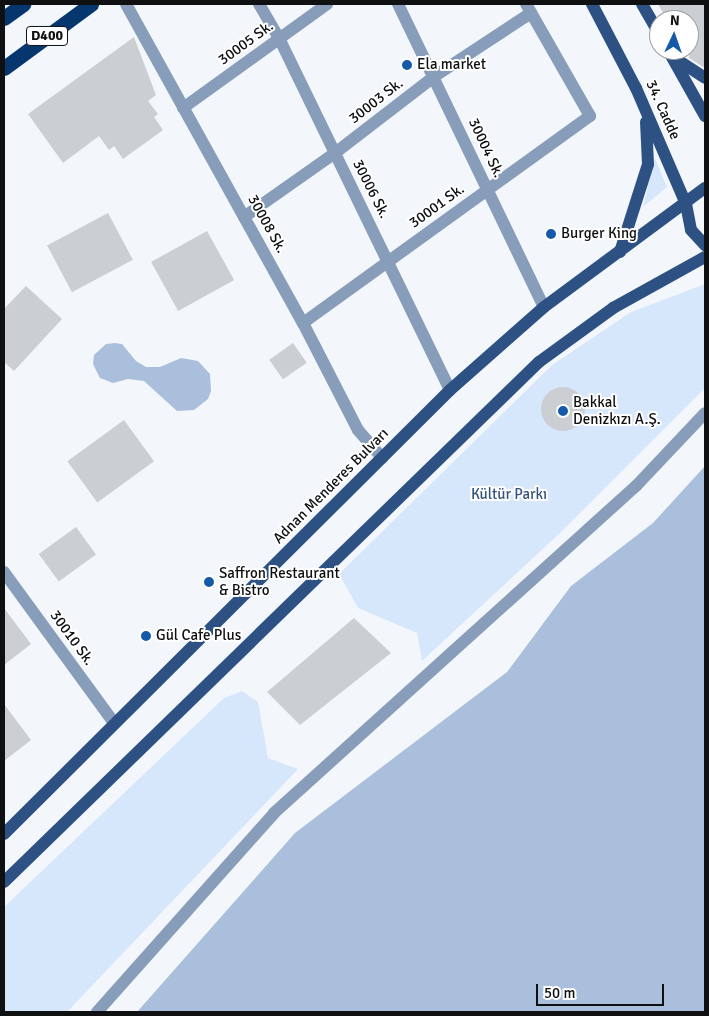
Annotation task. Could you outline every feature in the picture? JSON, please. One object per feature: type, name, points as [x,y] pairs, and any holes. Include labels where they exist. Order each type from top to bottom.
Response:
[{"type":"highway","name":"D400","points":[[4,18],[22,4]]},
{"type":"highway","name":"D400","points":[[4,68],[91,4]]},
{"type":"main road","name":"34. Cadde","points":[[592,4],[636,88],[686,204],[692,230],[705,245]]},
{"type":"main road","points":[[642,4],[649,16]]},
{"type":"main road","points":[[674,60],[705,116]]},
{"type":"main road","points":[[680,60],[705,78]]},
{"type":"main road","points":[[620,252],[648,164],[648,128],[636,88]]},
{"type":"main road","name":"Adnan Menderes Bulvarı","points":[[4,834],[450,390],[544,307],[686,204],[705,188]]},
{"type":"main road","points":[[4,882],[539,362],[613,308],[705,257]]},
{"type":"street","name":"30008 Sk.","points":[[126,4],[303,323],[358,430],[382,458]]},
{"type":"street","name":"30006 Sk.","points":[[259,4],[280,40],[450,390]]},
{"type":"street","name":"30005 Sk.","points":[[183,108],[280,40],[327,4]]},
{"type":"street","name":"30004 Sk.","points":[[398,4],[435,76],[544,307]]},
{"type":"street","name":"30003 Sk.","points":[[244,217],[335,153],[528,8]]},
{"type":"street","name":"30001 Sk.","points":[[303,323],[590,116],[528,8]]},
{"type":"street","points":[[97,1012],[274,813],[636,486],[705,413]]},
{"type":"street","name":"30010 Sk.","points":[[4,572],[114,723]]},
{"type":"green space","points":[[655,158],[667,187],[643,207]]},
{"type":"green space","name":"Kültür Parkı","points":[[705,284],[705,388],[559,534],[422,661],[417,633],[358,608],[339,574],[552,365],[631,312]]},
{"type":"green space","points":[[242,691],[258,702],[268,758],[298,769],[67,1012],[4,1012],[4,907],[224,698]]},
{"type":"shaded area","points":[[106,344],[122,344],[136,361],[146,367],[160,367],[181,358],[198,361],[210,374],[211,391],[208,399],[194,410],[177,411],[144,381],[128,379],[113,383],[100,378],[93,364],[94,355]]},
{"type":"shaded area","points":[[705,466],[705,1012],[137,1012],[295,833],[507,672],[571,586],[653,523]]},
{"type":"building","points":[[658,4],[705,4],[705,68],[692,60],[699,60],[699,10],[661,10]]},
{"type":"building","points":[[134,37],[156,95],[148,101],[158,114],[154,117],[163,130],[123,159],[114,146],[109,150],[99,136],[63,163],[28,114]]},
{"type":"building","points":[[108,213],[133,260],[72,292],[47,245]]},
{"type":"building","points":[[207,231],[234,280],[178,311],[151,262]]},
{"type":"building","points":[[26,286],[62,319],[14,371],[4,362],[4,309]]},
{"type":"building","points":[[293,343],[307,363],[283,379],[269,360]]},
{"type":"building","name":"Bakkal Denizkızı A.Ş.","points":[[559,387],[567,387],[579,393],[585,409],[579,425],[567,431],[559,431],[547,425],[541,413],[541,405],[547,393]]},
{"type":"building","points":[[124,420],[154,461],[97,502],[67,461]]},
{"type":"building","points":[[76,527],[96,555],[59,582],[39,554]]},
{"type":"building","points":[[4,608],[31,644],[4,665]]},
{"type":"building","points":[[354,618],[391,653],[300,725],[267,692]]},
{"type":"building","points":[[4,704],[31,740],[4,761]]},
{"type":"place","name":"Ela market","points":[[407,65]]},
{"type":"place","name":"Burger King","points":[[551,234]]},
{"type":"place","name":"Bakkal Denizkızı A.Ş.","points":[[563,411]]},
{"type":"place","name":"Saffron Restaurant & Bistro","points":[[209,582]]},
{"type":"place","name":"Gül Cafe Plus","points":[[146,636]]}]
